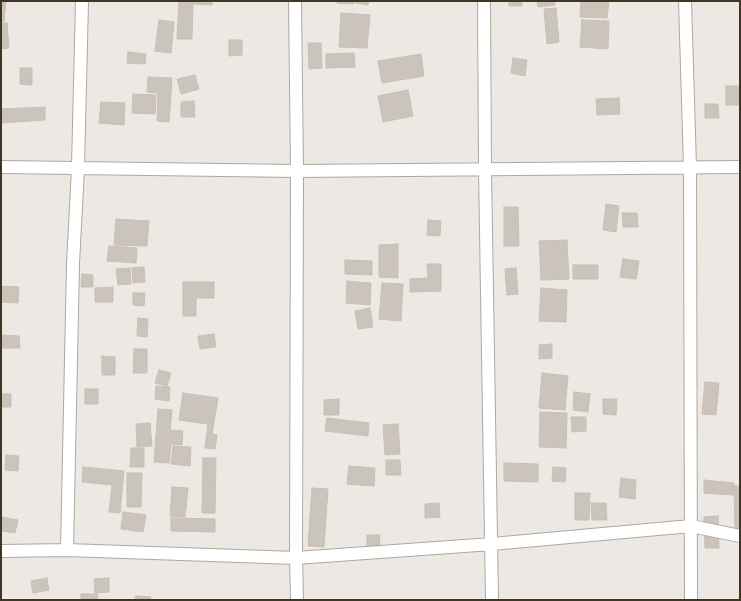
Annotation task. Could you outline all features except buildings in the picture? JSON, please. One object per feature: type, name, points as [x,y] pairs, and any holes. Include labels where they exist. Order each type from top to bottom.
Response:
[{"type":"street","points":[[68,550],[73,264],[78,168],[82,1]]},
{"type":"street","points":[[295,1],[297,171],[297,600]]},
{"type":"street","points":[[484,1],[485,169],[492,600]]},
{"type":"street","points":[[685,1],[690,167],[691,600]]},
{"type":"street","points":[[1,166],[297,171],[740,167]]},
{"type":"street","points":[[1,550],[68,550],[296,558],[492,544],[691,526],[740,536]]}]
